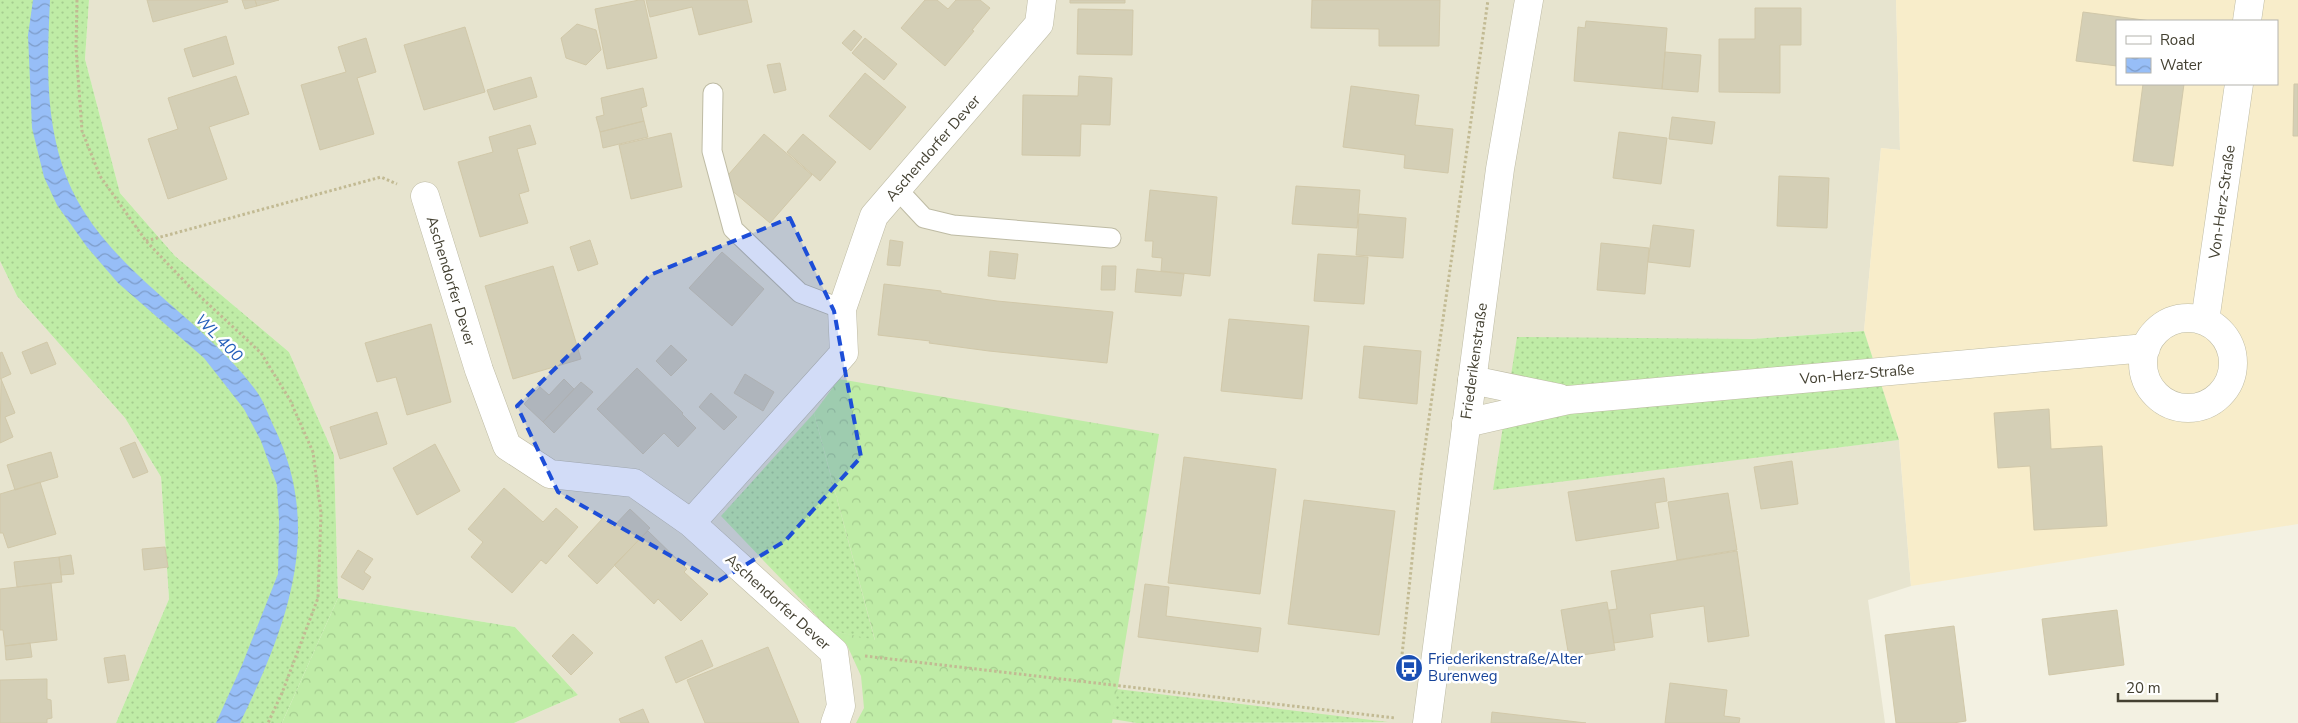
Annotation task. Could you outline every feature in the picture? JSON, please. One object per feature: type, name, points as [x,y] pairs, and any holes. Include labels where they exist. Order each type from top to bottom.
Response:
[{"type":"street","name":"Aschendorfer Dever","points":[[691,524],[844,353],[842,309],[874,216],[1039,24],[1042,0]]},
{"type":"street","name":"Friederikenstraße","points":[[1427,723],[1500,169],[1529,0]]},
{"type":"street","points":[[2247,20],[2250,0]]},
{"type":"street","name":"Von-Herz-Straße","points":[[2205,321],[2238,85]]},
{"type":"street","name":"Aschendorfer Dever","points":[[424,196],[479,370],[508,446],[550,474],[634,483],[691,524],[834,652],[841,706],[835,723]]},
{"type":"street","points":[[2191,318],[2205,321],[2218,329],[2227,340],[2233,354],[2233,370],[2228,384],[2219,396],[2206,404],[2192,407],[2177,406],[2163,400],[2153,390],[2146,378],[2143,363],[2146,348],[2158,331],[2176,320],[2191,318]]},
{"type":"street","name":"Von-Herz-Straße","points":[[1568,400],[2146,348]]},
{"type":"street","points":[[1472,380],[1568,400]]},
{"type":"street","points":[[1466,423],[1568,400]]},
{"type":"lane","points":[[713,94],[712,151],[733,229],[800,293],[842,309]]},
{"type":"lane","points":[[898,189],[924,218],[953,225],[1112,238]]},
{"type":"path","points":[[77,0],[76,48],[82,131],[100,176],[146,241],[190,287],[261,353],[290,400],[313,452],[321,513],[318,598],[282,693],[268,723]]},
{"type":"path","points":[[1400,678],[1421,475],[1488,0]]},
{"type":"path","name":"Aschendorfer Dever","points":[[146,241],[381,177],[424,196]]},
{"type":"path","points":[[834,652],[1395,721],[1396,711]]},
{"type":"highlighted area","points":[[790,218],[834,311],[861,457],[785,541],[717,582],[558,492],[517,406],[650,275]]},
{"type":"shaded area","points":[[89,0],[1896,0],[1900,150],[1881,148],[1864,331],[1752,339],[1493,489],[1899,440],[1911,586],[1868,600],[1885,723],[514,723],[578,695],[515,627],[338,598],[334,455],[289,352],[175,256],[120,193],[85,59]]},
{"type":"shaded area","points":[[1896,0],[2298,0],[2298,524],[1911,586],[1899,440],[1864,331],[1881,148],[1900,150]]},
{"type":"shaded area","points":[[0,261],[17,296],[125,418],[161,477],[169,599],[116,723],[0,723]]},
{"type":"green space","points":[[0,0],[89,0],[85,59],[120,193],[175,256],[289,352],[334,455],[338,598],[282,723],[116,723],[169,599],[161,477],[125,418],[17,296],[0,261]]},
{"type":"green space","points":[[1864,331],[1899,440],[1493,490],[1517,337],[1752,339]]},
{"type":"green space","points":[[839,379],[1159,434],[1112,723],[856,723],[864,708],[861,676],[847,645],[830,630],[875,640],[814,413]]},
{"type":"green space","points":[[814,413],[875,641],[830,630],[721,516]]},
{"type":"green space","points":[[338,598],[515,627],[578,695],[514,723],[282,723]]},
{"type":"green space","points":[[1117,689],[1388,722],[1137,723],[1112,719]]},
{"type":"water","points":[[33,0],[50,0],[49,96],[56,144],[72,190],[96,229],[126,264],[219,349],[250,383],[264,404],[288,464],[296,502],[298,539],[294,577],[285,614],[272,650],[240,723],[216,723],[242,665],[278,574],[279,520],[277,485],[261,441],[244,409],[204,358],[118,283],[87,247],[57,205],[44,177],[32,128],[28,35]]},
{"type":"building","points":[[147,0],[227,0],[228,2],[153,22]]},
{"type":"building","points":[[242,0],[255,0],[257,6],[245,9]]},
{"type":"building","points":[[255,0],[279,0],[257,6]]},
{"type":"building","points":[[644,0],[657,58],[607,69],[595,9]]},
{"type":"building","points":[[646,0],[747,0],[752,22],[699,35],[692,7],[650,17]]},
{"type":"building","points":[[925,0],[937,0],[948,9],[956,0],[980,0],[990,8],[945,66],[901,28]]},
{"type":"building","points":[[1070,0],[1125,0],[1125,3],[1070,3]]},
{"type":"building","points":[[1312,0],[1440,0],[1439,46],[1379,46],[1379,29],[1311,28]]},
{"type":"building","points":[[1755,8],[1801,8],[1801,45],[1780,45],[1780,93],[1719,92],[1719,39],[1755,39]]},
{"type":"building","points":[[1078,9],[1133,10],[1132,55],[1077,54]]},
{"type":"building","points":[[2083,12],[2143,20],[2116,20],[2116,66],[2076,61]]},
{"type":"building","points":[[1586,21],[1667,28],[1662,89],[1574,81],[1578,27],[1585,28]]},
{"type":"building","points":[[577,24],[596,30],[601,50],[586,65],[566,58],[561,38]]},
{"type":"building","points":[[465,27],[485,92],[424,110],[404,45]]},
{"type":"building","points":[[854,30],[862,37],[851,51],[842,43]]},
{"type":"building","points":[[226,36],[234,64],[193,77],[184,49]]},
{"type":"building","points":[[366,38],[376,72],[357,78],[374,134],[320,150],[301,85],[346,72],[338,47]]},
{"type":"building","points":[[865,38],[897,64],[884,80],[852,53]]},
{"type":"building","points":[[1665,52],[1701,55],[1698,92],[1662,89]]},
{"type":"building","points":[[780,63],[786,90],[774,93],[767,65]]},
{"type":"building","points":[[865,73],[906,107],[870,150],[829,116]]},
{"type":"building","points":[[236,76],[249,114],[209,127],[227,179],[168,199],[148,139],[178,129],[168,98]]},
{"type":"building","points":[[1079,76],[1112,78],[1110,125],[1081,124],[1080,156],[1022,155],[1023,95],[1078,96]]},
{"type":"building","points":[[531,77],[537,97],[494,110],[487,90]]},
{"type":"building","points":[[2294,84],[2298,84],[2298,136],[2293,136]]},
{"type":"building","points":[[2143,85],[2184,85],[2173,166],[2133,161]]},
{"type":"building","points":[[1351,86],[1419,95],[1415,125],[1453,129],[1448,173],[1404,168],[1405,155],[1343,147]]},
{"type":"building","points":[[643,88],[647,106],[641,108],[644,121],[600,132],[596,117],[604,115],[601,98]]},
{"type":"building","points":[[1672,117],[1715,122],[1712,144],[1669,139]]},
{"type":"building","points":[[644,121],[648,137],[603,148],[600,132]]},
{"type":"building","points":[[530,125],[536,144],[517,149],[529,191],[519,194],[528,223],[480,237],[458,162],[493,152],[489,137]]},
{"type":"building","points":[[1619,132],[1667,138],[1661,184],[1613,178]]},
{"type":"building","points":[[671,133],[682,187],[631,199],[619,145]]},
{"type":"building","points":[[764,134],[812,175],[770,223],[722,182]]},
{"type":"building","points":[[803,134],[836,162],[820,181],[787,152]]},
{"type":"building","points":[[1779,176],[1829,178],[1827,228],[1777,226]]},
{"type":"building","points":[[1296,186],[1360,190],[1357,228],[1292,224]]},
{"type":"building","points":[[1150,190],[1217,197],[1210,276],[1161,271],[1162,258],[1152,257],[1153,241],[1145,241]]},
{"type":"building","points":[[1359,214],[1406,218],[1403,258],[1356,255]]},
{"type":"building","points":[[1653,225],[1694,230],[1690,267],[1648,262]]},
{"type":"building","points":[[590,240],[598,264],[578,271],[570,247]]},
{"type":"building","points":[[890,240],[903,242],[900,266],[887,265]]},
{"type":"building","points":[[1601,243],[1649,248],[1645,294],[1597,290]]},
{"type":"building","points":[[990,251],[1018,254],[1015,279],[988,276]]},
{"type":"building","points":[[722,252],[764,289],[732,326],[689,288]]},
{"type":"building","points":[[1318,254],[1368,257],[1364,304],[1314,301]]},
{"type":"building","points":[[553,266],[581,359],[513,379],[485,286]]},
{"type":"building","points":[[1102,266],[1116,266],[1115,290],[1101,290]]},
{"type":"building","points":[[1137,269],[1184,274],[1181,296],[1135,292]]},
{"type":"building","points":[[884,284],[941,291],[941,293],[997,301],[1113,312],[1107,363],[989,351],[878,335]]},
{"type":"building","points":[[1229,319],[1309,326],[1302,399],[1221,391]]},
{"type":"building","points":[[431,324],[451,402],[407,415],[396,377],[377,382],[365,343]]},
{"type":"building","points":[[47,342],[56,364],[31,374],[22,352]]},
{"type":"building","points":[[671,345],[687,360],[671,376],[656,361]]},
{"type":"building","points":[[1364,346],[1421,351],[1417,404],[1359,398]]},
{"type":"building","points":[[2,352],[11,374],[0,379],[0,353]]},
{"type":"building","points":[[637,368],[696,428],[678,447],[664,433],[643,454],[597,409]]},
{"type":"building","points":[[745,374],[774,392],[763,411],[734,393]]},
{"type":"building","points":[[1,379],[15,413],[5,417],[13,437],[0,443]]},
{"type":"building","points":[[564,379],[574,389],[543,422],[524,404],[540,387],[549,395]]},
{"type":"building","points":[[581,382],[593,392],[554,433],[543,422]]},
{"type":"building","points":[[711,393],[737,417],[724,430],[699,407]]},
{"type":"building","points":[[2049,409],[2051,449],[2102,446],[2107,526],[2034,530],[2030,466],[1998,468],[1994,413]]},
{"type":"building","points":[[377,412],[387,444],[340,459],[330,427]]},
{"type":"building","points":[[135,442],[148,472],[133,478],[120,448]]},
{"type":"building","points":[[435,444],[460,491],[417,515],[393,468]]},
{"type":"building","points":[[51,452],[58,477],[15,490],[7,465]]},
{"type":"building","points":[[1184,457],[1276,469],[1260,594],[1168,583]]},
{"type":"building","points":[[1792,461],[1798,504],[1761,509],[1754,467]]},
{"type":"building","points":[[1664,478],[1667,501],[1655,503],[1659,528],[1576,541],[1568,492]]},
{"type":"building","points":[[40,482],[56,534],[8,548],[3,533],[0,533],[0,494]]},
{"type":"building","points":[[504,488],[543,522],[556,508],[578,527],[546,564],[541,560],[512,593],[471,557],[483,542],[468,529]]},
{"type":"building","points":[[1728,493],[1737,550],[1677,560],[1668,502]]},
{"type":"building","points":[[1304,500],[1395,511],[1379,635],[1288,624]]},
{"type":"building","points":[[630,509],[650,528],[597,584],[568,556],[603,518],[613,527]]},
{"type":"building","points":[[648,531],[687,569],[684,572],[708,594],[681,621],[658,599],[654,604],[614,565]]},
{"type":"building","points":[[165,547],[168,567],[144,570],[142,549]]},
{"type":"building","points":[[358,550],[373,559],[364,572],[371,577],[363,590],[341,577]]},
{"type":"building","points":[[1737,551],[1749,636],[1708,642],[1704,606],[1650,614],[1653,637],[1614,643],[1609,610],[1617,609],[1611,571]]},
{"type":"building","points":[[71,555],[74,574],[61,575],[59,557]]},
{"type":"building","points":[[59,557],[62,582],[17,587],[14,562]]},
{"type":"building","points":[[51,583],[57,640],[5,646],[3,630],[0,630],[0,589]]},
{"type":"building","points":[[1145,584],[1169,587],[1166,616],[1261,628],[1258,652],[1138,637]]},
{"type":"building","points":[[1607,602],[1615,650],[1569,657],[1561,610]]},
{"type":"building","points":[[2117,610],[2124,665],[2049,675],[2042,619]]},
{"type":"building","points":[[1954,626],[1966,721],[1953,723],[1896,723],[1885,635]]},
{"type":"building","points":[[573,634],[593,653],[571,675],[552,656]]},
{"type":"building","points":[[702,640],[713,666],[676,683],[665,657]]},
{"type":"building","points":[[30,643],[32,657],[6,660],[5,646]]},
{"type":"building","points":[[768,647],[799,723],[705,723],[687,680]]},
{"type":"building","points":[[125,655],[129,680],[108,683],[104,658]]},
{"type":"building","points":[[47,679],[47,699],[51,700],[52,718],[47,719],[47,723],[0,723],[0,680]]},
{"type":"building","points":[[1670,683],[1727,690],[1724,716],[1740,718],[1739,723],[1665,723]]},
{"type":"building","points":[[643,709],[649,723],[621,723],[619,719]]},
{"type":"building","points":[[1492,712],[1586,723],[1491,723]]},
{"type":"place","name":"Friederikenstraße/Alter Burenweg","points":[[1409,668]]},
{"type":"water label","name":"WL 400","points":[[219,338]]}]
